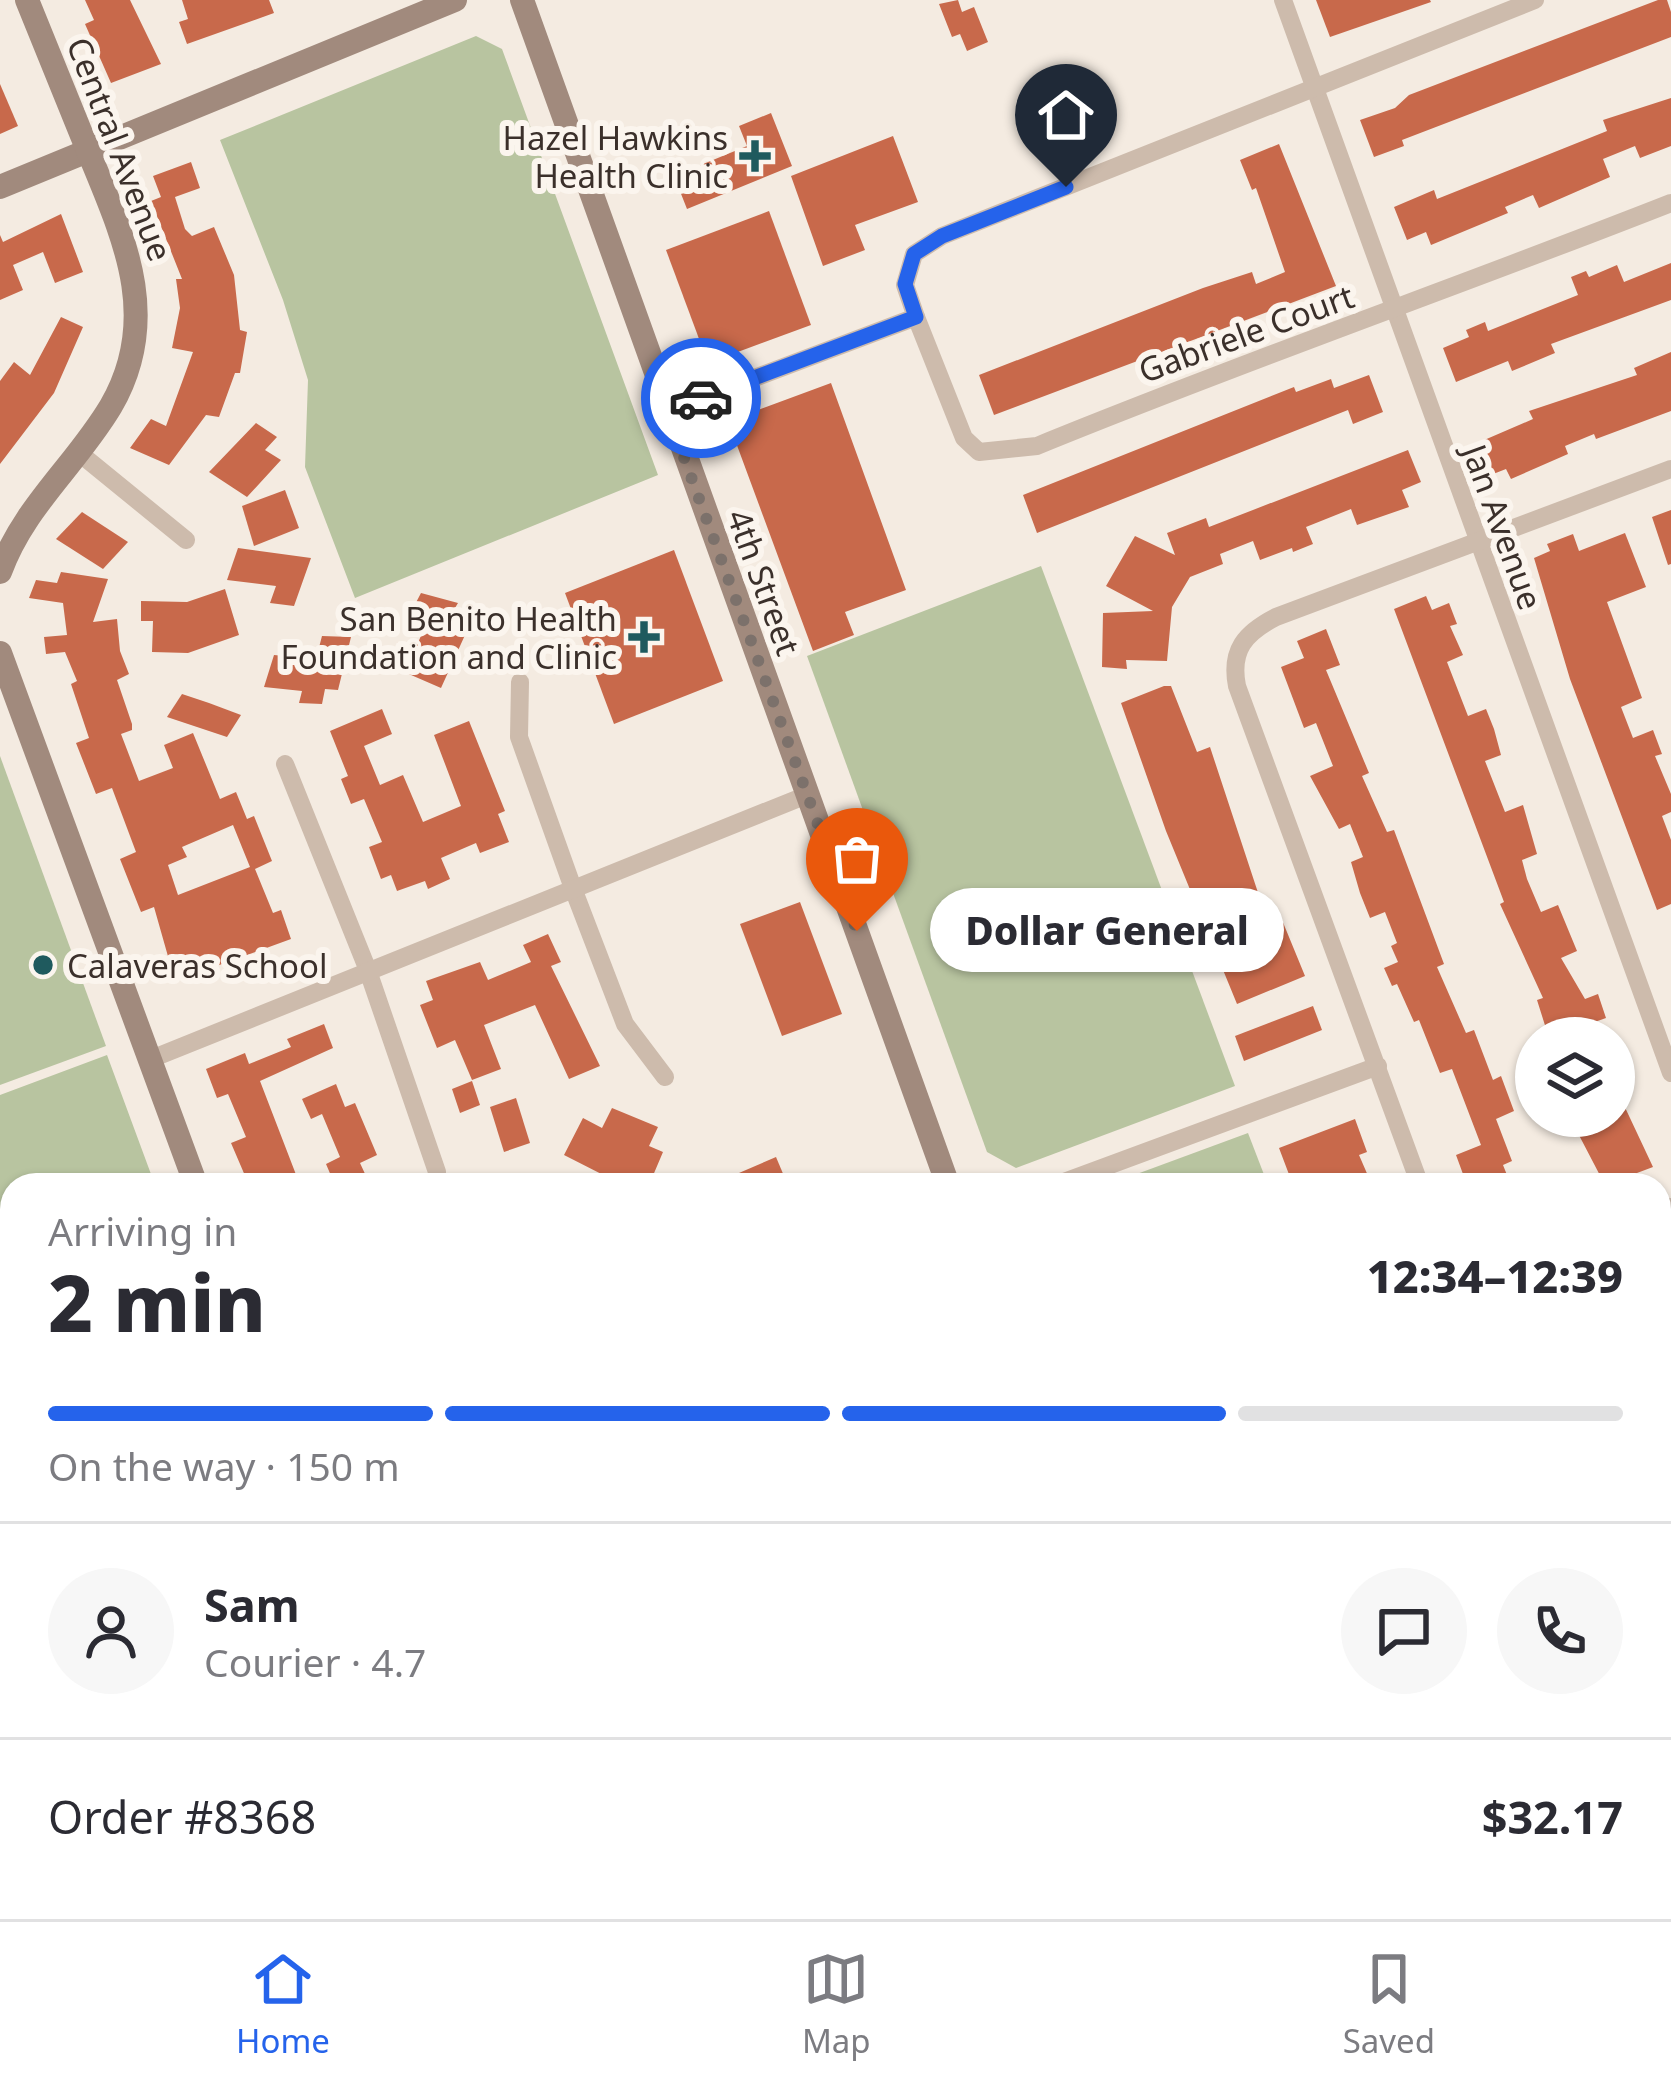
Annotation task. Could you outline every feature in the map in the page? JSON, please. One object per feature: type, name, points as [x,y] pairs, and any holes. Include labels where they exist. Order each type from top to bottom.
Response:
[{"type":"street","name":"Central Avenue","points":[[0,572],[26,515],[78,452],[121,386],[138,320],[129,254],[27,0]]},
{"type":"street","points":[[0,187],[454,0]]},
{"type":"street","name":"4th Street","points":[[522,0],[944,1173]]},
{"type":"street","name":"Jan Avenue","points":[[1283,0],[1671,1073]]},
{"type":"street","name":"Gabriele Court","points":[[1535,0],[942,236],[914,254],[905,284],[964,438],[979,452],[1006,453],[1037,446],[1237,364],[1393,313],[1671,203]]},
{"type":"street","points":[[667,411],[916,317]]},
{"type":"street","points":[[78,452],[186,540]]},
{"type":"street","points":[[1416,1173],[1237,686],[1233,668],[1242,641],[1276,616],[1671,469]]},
{"type":"street","points":[[0,653],[192,1173]]},
{"type":"street","points":[[520,682],[519,737],[574,891],[625,1024],[665,1077]]},
{"type":"street","points":[[285,764],[367,968],[437,1172]]},
{"type":"street","points":[[151,1059],[367,968],[574,891],[807,795]]},
{"type":"street","points":[[1088,1173],[1378,1066]]},
{"type":"green space","points":[[476,36],[502,49],[658,475],[355,598],[305,467],[308,380],[283,300],[220,140]]},
{"type":"green space","points":[[1041,566],[1235,1086],[1016,1168],[987,1152],[807,656]]},
{"type":"green space","points":[[0,756],[106,1046],[0,1085]]},
{"type":"green space","points":[[107,1055],[151,1173],[0,1173],[0,1095]]},
{"type":"green space","points":[[1248,1133],[1263,1173],[1140,1173]]},
{"type":"building","points":[[85,0],[130,0],[161,64],[111,83],[85,24],[94,20]]},
{"type":"building","points":[[182,0],[269,0],[274,13],[187,44],[179,22],[188,19]]},
{"type":"building","points":[[958,0],[962,12],[974,7],[988,42],[967,51],[960,34],[952,37],[939,4]]},
{"type":"building","points":[[1316,0],[1430,0],[1431,2],[1330,37]]},
{"type":"building","points":[[1667,0],[1671,37],[1402,140],[1404,146],[1374,157],[1360,120],[1395,108],[1409,95]]},
{"type":"building","points":[[0,84],[18,126],[0,134]]},
{"type":"building","points":[[1671,98],[1671,146],[1640,158],[1635,146],[1603,159],[1610,177],[1539,208],[1533,195],[1505,207],[1508,213],[1431,245],[1426,232],[1407,240],[1394,207],[1434,190],[1437,199],[1607,131],[1603,120]]},
{"type":"building","name":"Hazel Hawkins Health Clinic","points":[[771,113],[792,166],[687,209],[674,176],[747,146],[739,126]]},
{"type":"building","points":[[893,136],[918,202],[855,225],[865,250],[823,266],[791,176]]},
{"type":"building","points":[[1279,144],[1336,286],[994,415],[979,375],[1203,288],[1252,272],[1256,284],[1285,272],[1256,188],[1252,190],[1240,160]]},
{"type":"building","points":[[191,162],[200,188],[175,197],[185,229],[192,236],[214,227],[234,275],[240,330],[247,332],[240,373],[235,373],[219,417],[206,415],[169,465],[130,448],[151,419],[166,426],[193,352],[172,348],[180,308],[176,279],[182,279],[151,201],[161,197],[153,176]]},
{"type":"building","points":[[769,211],[811,325],[708,363],[666,250]]},
{"type":"building","points":[[61,214],[83,272],[55,283],[43,252],[13,265],[23,290],[0,300],[0,235],[3,242]]},
{"type":"building","points":[[1671,263],[1671,300],[1551,344],[1555,353],[1512,371],[1508,361],[1456,382],[1443,348],[1469,337],[1466,330],[1485,322],[1488,331],[1578,295],[1571,277],[1586,271],[1589,277],[1617,265],[1624,282]]},
{"type":"building","points":[[61,317],[83,327],[54,393],[0,464],[0,381],[14,362],[30,375]]},
{"type":"building","points":[[1671,352],[1671,411],[1565,446],[1568,454],[1511,479],[1506,469],[1488,476],[1475,444],[1533,419],[1529,411],[1637,375],[1634,368]]},
{"type":"building","points":[[1369,375],[1383,412],[1353,424],[1348,410],[1037,533],[1023,495],[1294,387],[1296,392],[1331,379],[1334,388]]},
{"type":"building","points":[[831,383],[906,590],[845,612],[854,635],[813,651],[728,421]]},
{"type":"building","points":[[256,423],[277,437],[265,450],[281,460],[247,497],[209,472]]},
{"type":"building","points":[[1408,450],[1421,482],[1402,490],[1409,507],[1357,525],[1351,509],[1306,527],[1313,544],[1293,552],[1292,548],[1260,560],[1253,541],[1220,554],[1223,564],[1190,577],[1172,607],[1167,661],[1126,660],[1127,669],[1102,667],[1103,613],[1153,611],[1106,586],[1135,536],[1175,555],[1167,533],[1206,518],[1209,527]]},
{"type":"building","points":[[285,490],[299,528],[254,546],[242,506]]},
{"type":"building","points":[[1671,510],[1671,564],[1668,565],[1652,517]]},
{"type":"building","points":[[82,512],[128,542],[103,569],[56,539]]},
{"type":"building","points":[[1625,533],[1646,587],[1607,602],[1642,698],[1621,707],[1633,738],[1653,730],[1662,754],[1655,756],[1671,794],[1671,812],[1662,816],[1671,840],[1671,904],[1657,910],[1570,679],[1534,558],[1550,551],[1547,544],[1573,534],[1579,551]]},
{"type":"building","points":[[238,548],[311,558],[294,606],[270,603],[276,586],[227,580]]},
{"type":"building","name":"San Benito Health Foundation and Clinic","points":[[674,550],[723,681],[614,724],[565,593]]},
{"type":"building","points":[[61,572],[108,579],[93,622],[117,619],[120,651],[129,674],[117,680],[132,724],[132,730],[121,734],[139,781],[173,768],[164,745],[193,733],[220,799],[236,792],[247,819],[254,816],[272,861],[255,869],[273,913],[281,910],[291,939],[175,981],[154,907],[141,912],[120,859],[136,852],[112,788],[96,794],[76,743],[89,738],[71,684],[77,681],[65,652],[46,654],[44,637],[67,635],[63,603],[29,598],[36,580],[57,583]],"holes":[[[233,825],[250,867],[178,895],[168,865],[187,857],[182,847]]]},
{"type":"building","points":[[225,589],[239,635],[188,653],[152,652],[153,621],[141,621],[141,601],[187,602]]},
{"type":"building","points":[[421,593],[458,603],[449,618],[470,624],[441,688],[388,665],[398,642],[415,650],[428,619],[410,614]]},
{"type":"building","points":[[1426,596],[1432,610],[1449,603],[1457,624],[1450,626],[1463,655],[1447,662],[1468,716],[1486,709],[1494,729],[1501,755],[1485,761],[1505,812],[1523,805],[1537,854],[1522,860],[1527,879],[1541,912],[1558,905],[1577,951],[1561,958],[1585,999],[1598,994],[1606,1017],[1542,1017],[1537,1000],[1543,998],[1500,904],[1504,902],[1394,609]]},
{"type":"building","points":[[1326,629],[1340,665],[1326,670],[1369,773],[1362,776],[1387,832],[1394,830],[1444,964],[1437,967],[1466,1033],[1474,1030],[1493,1080],[1501,1076],[1514,1111],[1496,1119],[1512,1161],[1503,1165],[1506,1173],[1463,1173],[1456,1155],[1481,1145],[1452,1069],[1440,1073],[1419,1020],[1414,1022],[1397,984],[1392,986],[1384,968],[1398,962],[1391,946],[1397,943],[1385,912],[1370,918],[1351,862],[1363,857],[1350,824],[1339,829],[1310,776],[1333,766],[1316,723],[1304,728],[1281,667],[1304,658],[1297,641]]},
{"type":"building","points":[[322,636],[351,637],[338,690],[325,689],[322,704],[299,703],[302,691],[264,687],[274,655],[316,659]]},
{"type":"building","points":[[1171,686],[1197,752],[1210,747],[1269,926],[1282,920],[1305,976],[1237,1004],[1166,831],[1121,703]]},
{"type":"building","points":[[182,694],[241,715],[227,737],[167,717]]},
{"type":"building","points":[[382,709],[392,734],[364,746],[380,785],[403,775],[423,822],[461,806],[434,735],[469,721],[505,811],[498,814],[509,842],[480,853],[476,843],[441,858],[450,879],[428,889],[425,881],[397,891],[391,875],[381,879],[369,847],[382,842],[364,799],[351,804],[341,779],[348,776],[330,731]]},
{"type":"building","points":[[800,902],[842,1014],[782,1036],[740,924]]},
{"type":"building","points":[[548,934],[561,962],[551,966],[600,1066],[569,1079],[535,1005],[484,1025],[501,1069],[472,1080],[455,1040],[437,1048],[420,1005],[433,1000],[426,981],[480,962],[488,980],[531,962],[523,945]]},
{"type":"building","points":[[1313,1006],[1322,1030],[1244,1061],[1235,1036]]},
{"type":"building","points":[[324,1024],[333,1048],[260,1081],[295,1173],[244,1173],[231,1143],[246,1137],[228,1094],[217,1098],[206,1069],[245,1053],[249,1064],[291,1047],[287,1039]]},
{"type":"building","points":[[472,1081],[480,1105],[460,1113],[452,1089]]},
{"type":"building","points":[[336,1084],[345,1107],[355,1103],[377,1155],[360,1163],[365,1173],[330,1173],[326,1164],[340,1157],[322,1114],[311,1119],[302,1099]]},
{"type":"building","points":[[516,1098],[530,1143],[504,1152],[490,1107]]},
{"type":"building","points":[[612,1108],[658,1127],[649,1146],[663,1152],[654,1173],[599,1173],[564,1155],[583,1118],[602,1128]]},
{"type":"building","points":[[1355,1119],[1367,1152],[1359,1155],[1367,1173],[1288,1173],[1279,1148]]},
{"type":"building","points":[[1635,1129],[1653,1167],[1637,1173],[1599,1173],[1580,1137],[1635,1137]]},
{"type":"building","points":[[776,1157],[783,1173],[739,1173]]},
{"type":"way so far","points":[[701,398],[667,411],[857,931]]},
{"type":"place","name":"Hazel Hawkins Health Clinic","points":[[755,156]]},
{"type":"place","name":"San Benito Health Foundation and Clinic","points":[[644,637]]},
{"type":"place","name":"Dollar General","points":[[857,931]]},
{"type":"place","name":"Calaveras School","points":[[43,965]]},
{"type":"route","points":[[701,398],[916,317],[905,284],[914,254],[942,236],[1066,187]]}]
